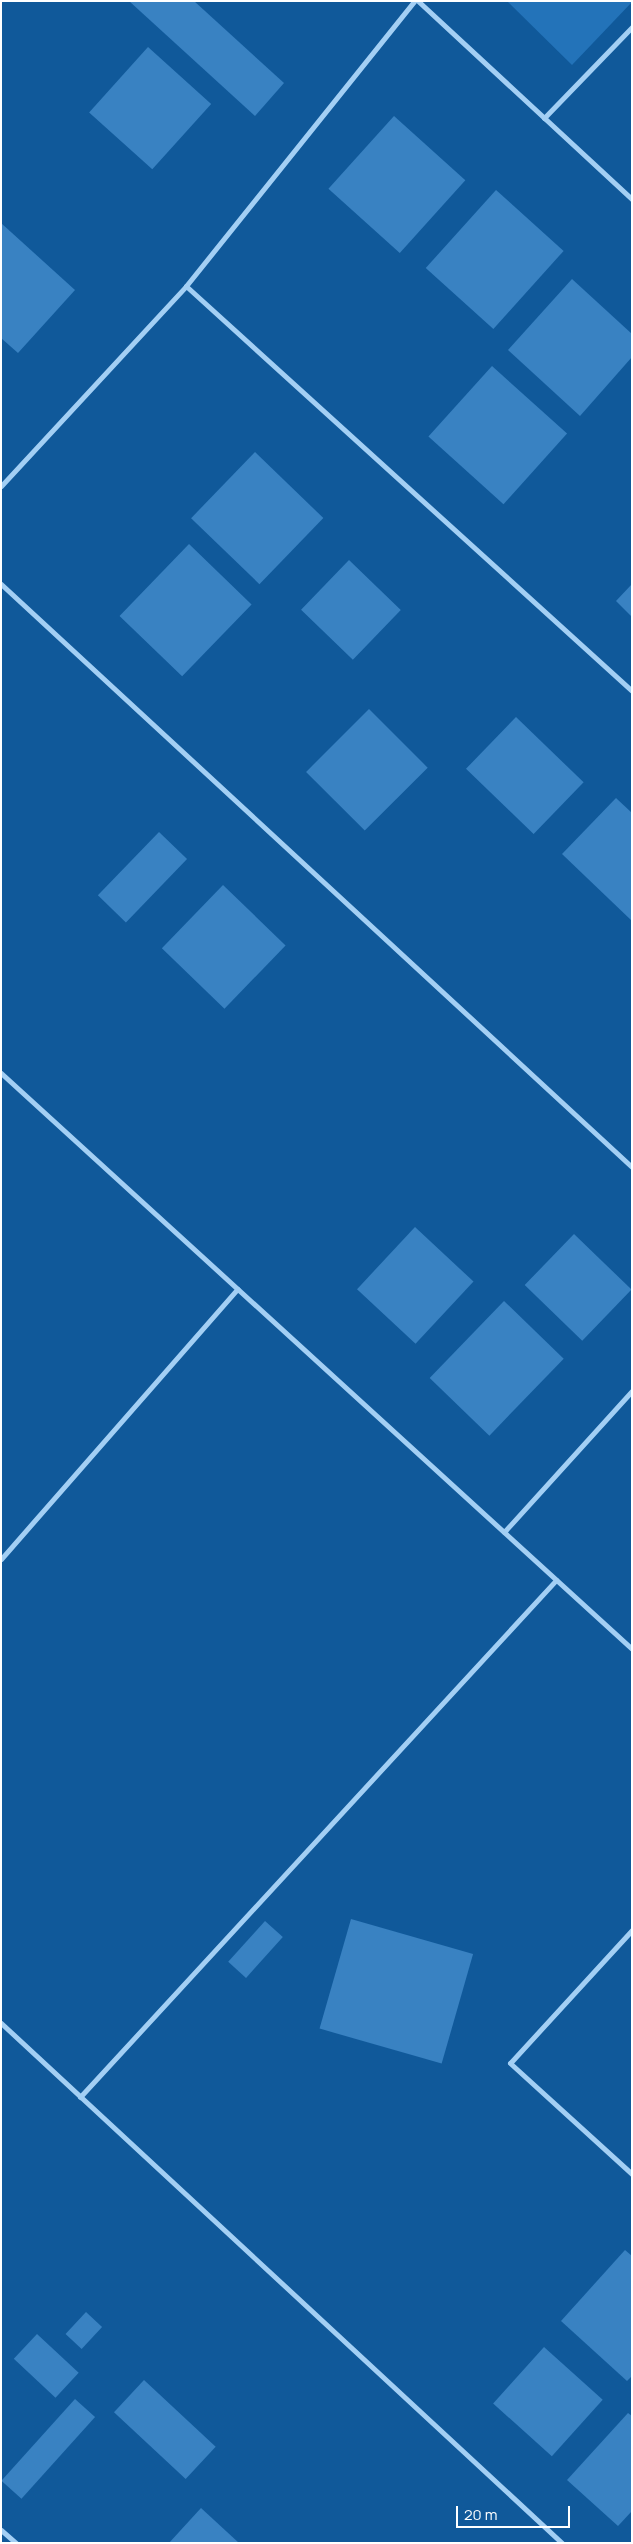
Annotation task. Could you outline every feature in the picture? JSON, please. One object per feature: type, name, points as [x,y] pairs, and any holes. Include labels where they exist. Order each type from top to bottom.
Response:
[{"type":"street","points":[[1,486],[186,286],[414,1]]},
{"type":"street","points":[[418,1],[632,199]]},
{"type":"street","points":[[544,118],[632,26]]},
{"type":"street","points":[[186,286],[632,691]]},
{"type":"street","points":[[1,584],[632,1167]]},
{"type":"street","points":[[1,1073],[632,1649]]},
{"type":"street","points":[[1,1559],[237,1289]]},
{"type":"street","points":[[504,1532],[632,1391]]},
{"type":"street","points":[[80,2097],[556,1580]]},
{"type":"street","points":[[632,1930],[510,2063],[632,2174]]},
{"type":"street","points":[[1,2023],[562,2543]]},
{"type":"street","points":[[1,2530],[16,2543]]},
{"type":"shaded area","points":[[507,1],[632,1],[632,2],[572,65]]},
{"type":"building","points":[[129,1],[194,1],[284,83],[255,116]]},
{"type":"building","points":[[148,47],[211,104],[152,169],[89,112]]},
{"type":"building","points":[[394,116],[465,180],[400,253],[328,189]]},
{"type":"building","points":[[496,190],[564,251],[493,329],[426,268]]},
{"type":"building","points":[[1,223],[75,290],[18,353],[1,338]]},
{"type":"building","points":[[572,279],[632,334],[632,357],[580,416],[508,350]]},
{"type":"building","points":[[492,366],[567,434],[503,504],[428,437]]},
{"type":"building","points":[[255,452],[323,518],[259,584],[191,518]]},
{"type":"building","points":[[189,544],[252,604],[182,676],[120,616]]},
{"type":"building","points":[[349,560],[401,610],[353,660],[301,610]]},
{"type":"building","points":[[632,584],[632,617],[616,601]]},
{"type":"building","points":[[369,709],[428,768],[365,831],[306,772]]},
{"type":"building","points":[[516,717],[584,782],[534,834],[466,769]]},
{"type":"building","points":[[616,798],[632,813],[632,921],[562,854]]},
{"type":"building","points":[[159,832],[187,859],[126,922],[98,895]]},
{"type":"building","points":[[223,885],[286,945],[224,1009],[162,948]]},
{"type":"building","points":[[415,1227],[474,1282],[416,1344],[357,1289]]},
{"type":"building","points":[[574,1234],[632,1290],[582,1341],[525,1285]]},
{"type":"building","points":[[504,1301],[564,1359],[489,1436],[430,1378]]},
{"type":"building","points":[[351,1919],[473,1954],[442,2064],[320,2029]]},
{"type":"building","points":[[265,1921],[283,1937],[246,1978],[228,1962]]},
{"type":"building","points":[[625,2250],[632,2256],[632,2376],[627,2381],[561,2321]]},
{"type":"building","points":[[86,2312],[102,2327],[82,2349],[66,2334]]},
{"type":"building","points":[[37,2334],[79,2373],[55,2398],[14,2359]]},
{"type":"building","points":[[544,2347],[603,2400],[552,2456],[493,2403]]},
{"type":"building","points":[[144,2380],[216,2447],[186,2479],[114,2412]]},
{"type":"building","points":[[75,2399],[95,2417],[21,2499],[1,2481]]},
{"type":"building","points":[[628,2413],[632,2416],[632,2511],[618,2526],[567,2480]]},
{"type":"building","points":[[201,2508],[239,2543],[169,2543]]}]
